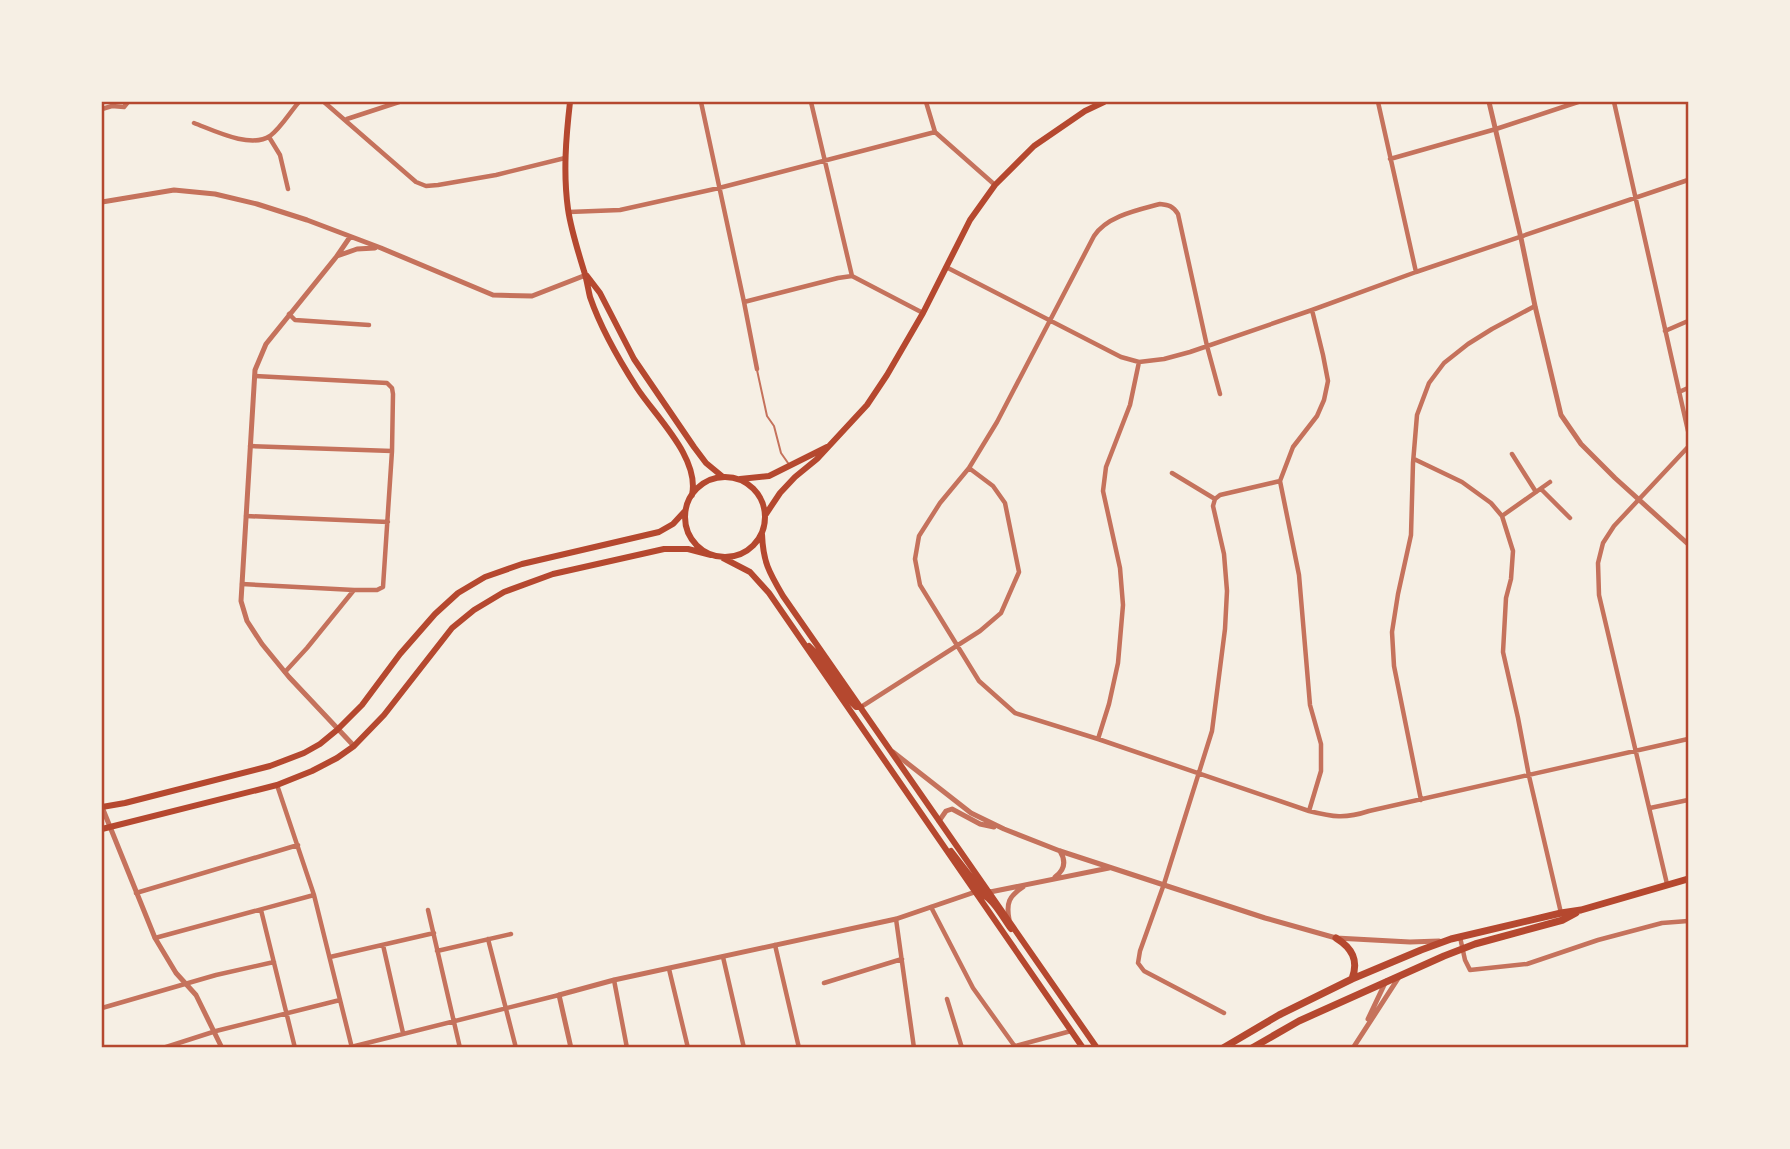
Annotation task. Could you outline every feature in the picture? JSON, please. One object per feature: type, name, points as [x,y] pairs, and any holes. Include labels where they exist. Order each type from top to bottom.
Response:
[{"type":"highway","points":[[1223,1048],[1279,1015],[1352,979],[1451,939],[1581,910],[1689,879]]},
{"type":"highway","points":[[1252,1048],[1299,1021],[1400,975],[1475,944],[1563,920],[1581,910]]},
{"type":"highway","points":[[1538,927],[1559,918],[1561,913]]},
{"type":"highway","points":[[1336,938],[1351,951],[1355,960],[1356,970],[1352,979]]},
{"type":"main road","points":[[102,807],[270,766],[304,753],[337,730],[362,705],[435,614],[466,588],[485,577],[522,564],[659,531],[673,524],[685,511],[694,482],[686,458],[638,389],[604,329],[590,296],[569,212],[565,176],[570,102]]},
{"type":"main road","points":[[766,514],[780,493],[817,459],[867,405],[923,313],[970,220],[995,185],[1034,146],[1085,111],[1104,102]]},
{"type":"main road","points":[[586,275],[600,293],[634,359],[706,463],[723,477]]},
{"type":"main road","points":[[692,495],[705,483],[723,477],[769,477],[828,446]]},
{"type":"main road","points":[[723,558],[739,556],[757,544],[765,525],[763,502],[747,483],[736,478]]},
{"type":"main road","points":[[685,511],[692,540],[700,549],[711,555]]},
{"type":"main road","points":[[762,534],[764,558],[776,584],[1097,1048]]},
{"type":"main road","points":[[102,829],[277,785],[337,758],[354,746],[384,715],[452,628],[474,610],[504,592],[554,574],[664,548],[688,549],[723,558],[741,566],[758,579],[1083,1048]]},
{"type":"main road","points":[[802,640],[815,652],[853,704],[861,707]]},
{"type":"main road","points":[[847,707],[858,710],[882,744],[893,752]]},
{"type":"main road","points":[[939,821],[937,826],[940,835]]},
{"type":"main road","points":[[929,826],[940,835],[978,887],[990,892]]},
{"type":"main road","points":[[953,853],[961,873]]},
{"type":"main road","points":[[975,892],[981,892],[987,897],[1017,938],[1028,948]]},
{"type":"street","points":[[102,109],[124,107],[128,102]]},
{"type":"street","points":[[194,123],[234,138],[259,140],[269,137],[299,102]]},
{"type":"street","points":[[324,102],[416,182],[426,186],[496,175],[565,158]]},
{"type":"street","points":[[346,120],[399,102]]},
{"type":"street","points":[[701,102],[757,369]]},
{"type":"street","points":[[811,102],[852,276]]},
{"type":"street","points":[[926,102],[935,132],[995,185]]},
{"type":"street","points":[[1378,102],[1416,272]]},
{"type":"street","points":[[1489,102],[1561,415],[1581,443],[1615,478],[1689,544]]},
{"type":"street","points":[[1390,159],[1578,102]]},
{"type":"street","points":[[1615,102],[1689,431]]},
{"type":"street","points":[[569,212],[620,210],[719,188],[935,132]]},
{"type":"street","points":[[269,137],[280,155],[288,189]]},
{"type":"street","points":[[946,267],[1121,357],[1139,362],[1190,352],[1689,180]]},
{"type":"street","points":[[102,202],[174,190],[195,191],[257,204],[381,248],[493,295],[531,296],[586,275]]},
{"type":"street","points":[[1220,394],[1175,209],[1160,204],[1107,222],[1099,229],[997,422],[969,468],[940,503],[919,536],[915,559],[920,585],[979,681],[1015,713],[1336,818],[1689,739]]},
{"type":"street","points":[[350,237],[266,344],[257,363],[241,601],[247,621],[262,644],[285,673],[354,746]]},
{"type":"street","points":[[337,256],[357,249],[381,248]]},
{"type":"street","points":[[744,302],[852,276],[923,313]]},
{"type":"street","points":[[1421,800],[1394,666],[1392,632],[1411,536],[1417,415],[1429,383],[1444,363],[1476,339],[1535,306]]},
{"type":"street","points":[[1309,811],[1321,771],[1321,744],[1310,705],[1299,575],[1280,481],[1293,447],[1317,416],[1328,381],[1312,310]]},
{"type":"street","points":[[289,314],[295,320],[369,325]]},
{"type":"street","points":[[1665,331],[1689,321]]},
{"type":"street","points":[[1098,739],[1118,663],[1123,605],[1121,568],[1103,491],[1106,467],[1129,405],[1139,362]]},
{"type":"street","points":[[242,584],[377,590],[383,587],[388,522],[392,388],[387,383],[255,376]]},
{"type":"street","points":[[1679,392],[1689,388]]},
{"type":"street","points":[[250,446],[392,451]]},
{"type":"street","points":[[1667,885],[1599,595],[1598,563],[1603,543],[1615,526],[1689,447]]},
{"type":"street","points":[[1512,454],[1538,490],[1570,518]]},
{"type":"street","points":[[1414,459],[1462,482],[1491,503],[1502,516],[1513,551],[1511,579],[1506,597],[1503,652],[1561,913]]},
{"type":"street","points":[[861,707],[980,631],[1002,613],[1019,572],[1005,503],[993,486],[969,468]]},
{"type":"street","points":[[1172,473],[1215,499]]},
{"type":"street","points":[[1224,1013],[1144,971],[1138,963],[1212,731],[1227,591],[1224,554],[1213,506],[1215,499],[1220,495],[1280,481]]},
{"type":"street","points":[[1502,516],[1550,482]]},
{"type":"street","points":[[246,516],[388,522]]},
{"type":"street","points":[[285,673],[354,590]]},
{"type":"street","points":[[893,752],[971,813],[1004,830]]},
{"type":"street","points":[[277,785],[314,895],[350,1047],[614,980],[896,919],[975,892]]},
{"type":"street","points":[[1650,808],[1689,800]]},
{"type":"street","points":[[102,807],[156,938],[167,960],[196,995],[216,1031],[222,1048]]},
{"type":"street","points":[[939,821],[946,811],[953,809],[980,824],[1265,918],[1336,938],[1410,942],[1451,939]]},
{"type":"street","points":[[136,893],[298,845]]},
{"type":"street","points":[[1052,879],[1064,867],[1060,850]]},
{"type":"street","points":[[990,892],[1102,868],[1116,868]]},
{"type":"street","points":[[1009,919],[1009,898],[1031,884]]},
{"type":"street","points":[[156,938],[314,895]]},
{"type":"street","points":[[931,907],[973,988],[1016,1047]]},
{"type":"street","points":[[261,910],[295,1048]]},
{"type":"street","points":[[428,910],[460,1048]]},
{"type":"street","points":[[896,919],[914,1048]]},
{"type":"street","points":[[1460,937],[1470,970],[1527,964],[1623,933],[1662,923],[1689,921]]},
{"type":"street","points":[[330,957],[434,933]]},
{"type":"street","points":[[437,951],[511,934]]},
{"type":"street","points":[[488,939],[516,1048]]},
{"type":"street","points":[[383,945],[403,1033]]},
{"type":"street","points":[[775,945],[799,1048]]},
{"type":"street","points":[[723,957],[744,1048]]},
{"type":"street","points":[[824,982],[902,959]]},
{"type":"street","points":[[102,1008],[216,975],[274,962]]},
{"type":"street","points":[[669,969],[688,1048]]},
{"type":"street","points":[[1353,1048],[1400,975]]},
{"type":"street","points":[[614,980],[627,1048]]},
{"type":"street","points":[[1357,1041],[1386,981]]},
{"type":"street","points":[[558,995],[571,1048]]},
{"type":"street","points":[[947,999],[962,1048]]},
{"type":"street","points":[[163,1048],[216,1031],[340,1000]]},
{"type":"street","points":[[1008,1048],[1071,1031]]},
{"type":"lane","points":[[757,369],[767,416],[774,426],[781,453],[790,467]]}]
